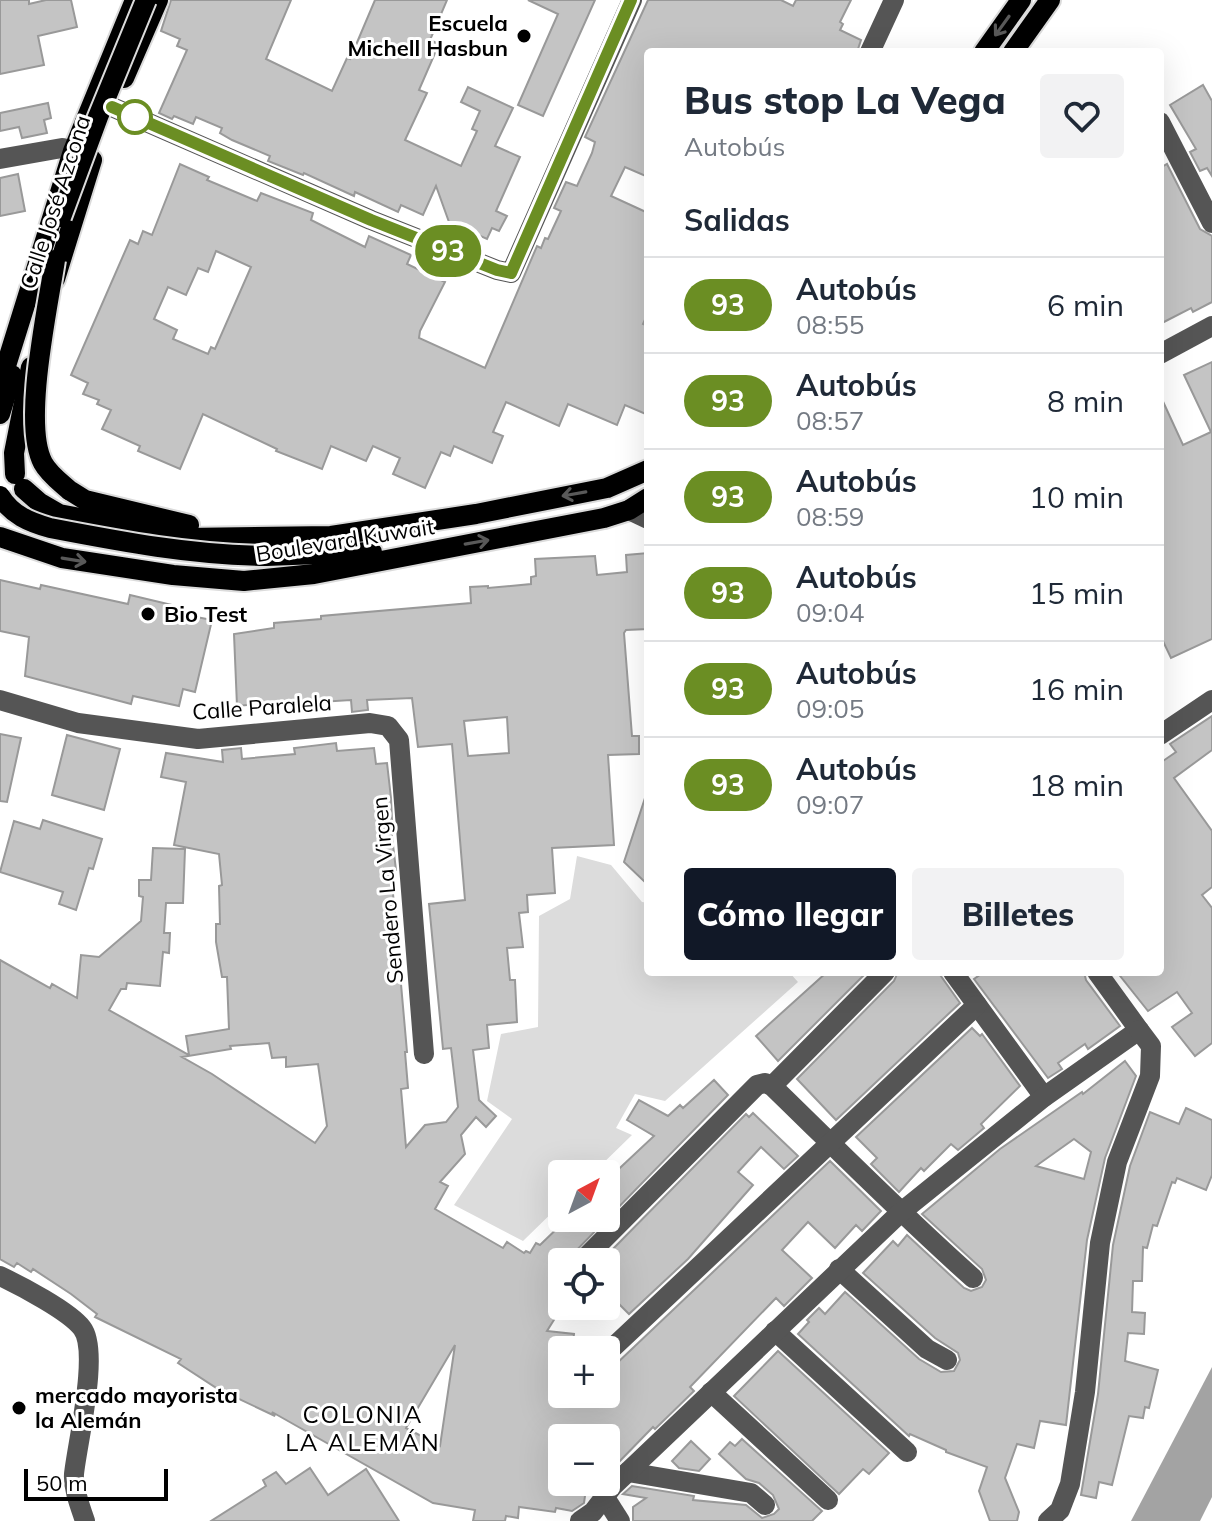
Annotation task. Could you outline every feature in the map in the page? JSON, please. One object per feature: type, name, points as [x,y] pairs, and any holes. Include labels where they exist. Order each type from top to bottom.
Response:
[{"type":"main road","name":"Calle José Azcona","points":[[0,385],[73,151],[135,0]]},
{"type":"main road","points":[[0,414],[61,217],[146,0]]},
{"type":"main road","name":"Calle José Azcona","points":[[0,535],[23,513],[25,501],[13,476],[14,453],[34,347],[91,165],[158,0]]},
{"type":"main road","points":[[987,48],[1021,0]]},
{"type":"main road","points":[[1016,48],[1050,0]]},
{"type":"main road","points":[[61,217],[37,385],[34,433],[43,463],[69,490],[85,500],[244,536]]},
{"type":"main road","name":"Boulevard Kuwait","points":[[13,476],[40,503],[59,514],[185,538],[331,536],[476,514],[607,488],[644,472]]},
{"type":"main road","points":[[0,496],[16,514],[32,523],[166,550],[211,555],[374,552],[400,556]]},
{"type":"main road","name":"Boulevard Kuwait","points":[[0,535],[62,558],[173,575],[244,581],[314,574],[548,529],[616,515],[644,501]]},
{"type":"street","points":[[112,107],[371,220],[511,273],[632,0]]},
{"type":"street","points":[[872,48],[894,0]]},
{"type":"street","points":[[1164,130],[1212,223]]},
{"type":"street","points":[[0,159],[62,148],[73,151],[91,165]]},
{"type":"street","points":[[1164,352],[1212,326]]},
{"type":"street","points":[[629,510],[644,517]]},
{"type":"street","name":"Calle Paralela","points":[[0,700],[78,723],[198,739],[370,723],[388,726]]},
{"type":"street","points":[[1164,732],[1212,700]]},
{"type":"street","name":"Sendero La Virgen","points":[[388,726],[399,740],[424,1054]]},
{"type":"street","points":[[772,1086],[881,976]]},
{"type":"street","points":[[956,976],[1044,1097]]},
{"type":"street","points":[[1048,1521],[1060,1510],[1070,1484],[1085,1392],[1100,1243],[1117,1162],[1150,1076],[1151,1046],[1100,976]]},
{"type":"street","points":[[620,1341],[977,1005]]},
{"type":"street","points":[[580,1521],[900,1213],[1044,1097],[1139,1030]]},
{"type":"street","points":[[595,1248],[757,1085],[765,1083],[772,1086],[900,1213],[973,1278]]},
{"type":"street","points":[[839,1269],[927,1349],[947,1360]]},
{"type":"street","points":[[0,1276],[59,1310],[85,1333],[89,1370],[74,1477],[85,1521]]},
{"type":"street","points":[[775,1331],[907,1452]]},
{"type":"street","points":[[711,1392],[828,1500]]},
{"type":"street","points":[[628,1472],[751,1493],[765,1505]]},
{"type":"street","points":[[606,1499],[620,1521]]},
{"type":"shaded area","points":[[577,856],[611,865],[644,902],[644,976],[793,976],[798,982],[665,1101],[635,1094],[616,1128],[632,1135],[606,1160],[548,1160],[548,1217],[523,1241],[454,1205],[512,1119],[487,1101],[501,1034],[538,1027],[539,916],[570,899]]},
{"type":"shaded area","points":[[1212,1367],[1212,1497],[1200,1521],[1131,1521]]},
{"type":"building","points":[[0,0],[29,0],[29,4],[71,0],[77,27],[38,36],[44,65],[0,74]]},
{"type":"building","points":[[171,0],[291,0],[266,59],[332,91],[347,58],[350,59],[375,0],[447,0],[430,40],[439,44],[419,90],[427,93],[405,140],[461,166],[477,131],[472,129],[480,111],[461,102],[468,87],[513,108],[495,146],[520,157],[496,211],[507,216],[499,231],[492,228],[487,239],[449,222],[436,186],[423,215],[401,205],[398,212],[355,192],[354,196],[304,173],[268,161],[270,156],[232,140],[220,133],[222,128],[196,117],[193,124],[159,113],[187,50],[177,46],[180,39],[161,31]]},
{"type":"building","points":[[528,0],[595,0],[543,116],[518,105],[558,14]]},
{"type":"building","points":[[648,0],[781,0],[793,6],[796,0],[851,0],[840,22],[843,24],[840,30],[861,40],[858,48],[644,48],[644,175],[625,167],[611,196],[644,211],[644,413],[625,405],[617,425],[568,404],[559,426],[506,402],[493,432],[503,436],[492,463],[454,446],[450,456],[441,452],[425,488],[393,474],[400,458],[373,446],[366,461],[331,446],[322,469],[276,451],[203,414],[180,469],[138,451],[140,446],[102,429],[111,410],[97,404],[99,400],[83,394],[88,383],[71,375],[130,240],[138,244],[143,231],[152,235],[180,164],[209,177],[207,180],[257,201],[261,193],[313,213],[311,220],[365,247],[369,236],[411,255],[407,264],[445,282],[419,338],[485,368],[537,246],[541,248],[545,238],[548,239],[561,211],[554,208],[566,182],[577,186],[595,142],[585,137]],"holes":[[[216,251],[251,267],[215,349],[211,347],[208,354],[173,339],[177,330],[154,319],[168,287],[186,295],[198,268],[208,272]]]},
{"type":"building","points":[[1203,85],[1212,101],[1212,176],[1207,168],[1200,171],[1190,152],[1196,149],[1170,105]]},
{"type":"building","points":[[48,103],[51,118],[44,120],[47,133],[22,138],[19,127],[0,131],[0,113]]},
{"type":"building","points":[[1167,164],[1200,229],[1212,236],[1212,302],[1193,312],[1191,308],[1164,322],[1164,166]]},
{"type":"building","points":[[18,174],[25,211],[0,216],[0,178]]},
{"type":"building","points":[[1212,362],[1212,639],[1171,658],[1164,643],[1164,404],[1183,445],[1211,432],[1184,375]]},
{"type":"building","points":[[644,553],[644,629],[626,630],[624,633],[632,736],[639,736],[639,754],[608,755],[614,845],[552,848],[555,893],[527,895],[528,912],[519,913],[523,947],[507,948],[510,980],[515,980],[517,1022],[487,1025],[489,1048],[473,1050],[479,1100],[496,1116],[486,1127],[476,1117],[461,1135],[465,1154],[440,1182],[448,1186],[435,1209],[503,1248],[507,1242],[524,1253],[530,1253],[536,1243],[540,1245],[553,1232],[594,1232],[579,1248],[548,1248],[548,1320],[554,1320],[547,1331],[574,1334],[548,1336],[548,1408],[620,1408],[620,1361],[830,1161],[881,1211],[862,1231],[856,1225],[835,1248],[808,1222],[782,1250],[812,1278],[784,1306],[776,1298],[690,1387],[694,1391],[620,1461],[620,1424],[548,1424],[548,1496],[585,1496],[584,1503],[572,1511],[519,1507],[518,1518],[506,1516],[505,1521],[473,1521],[475,1510],[433,1503],[272,1412],[275,1416],[218,1389],[178,1363],[181,1359],[95,1317],[97,1314],[33,1269],[31,1272],[17,1263],[14,1267],[0,1259],[0,960],[50,988],[52,984],[77,998],[81,955],[99,957],[141,921],[143,897],[139,896],[139,880],[151,880],[153,848],[185,849],[183,903],[166,903],[164,933],[170,933],[169,953],[163,952],[160,986],[127,983],[126,989],[121,989],[109,1010],[189,1055],[186,1036],[229,1029],[227,977],[222,977],[216,942],[216,924],[220,924],[219,886],[222,885],[219,854],[174,845],[186,782],[161,777],[166,753],[223,762],[222,750],[241,748],[242,759],[295,754],[294,748],[336,743],[337,751],[374,748],[376,764],[387,763],[391,798],[390,820],[396,870],[391,871],[407,1052],[408,1088],[401,1089],[406,1147],[425,1125],[446,1122],[458,1107],[451,1048],[443,1049],[429,904],[465,900],[452,744],[418,747],[412,698],[367,700],[368,710],[352,712],[351,700],[237,706],[234,634],[274,628],[274,623],[321,619],[321,616],[471,603],[470,587],[531,584],[531,577],[536,576],[535,559],[595,556],[597,575],[627,572],[626,555]],"holes":[[[507,717],[509,753],[468,756],[464,721]],[[269,1043],[272,1058],[286,1057],[286,1067],[318,1064],[327,1126],[315,1143],[182,1057],[231,1049],[230,1046]],[[455,1345],[440,1446],[406,1428]]]},
{"type":"building","points":[[0,580],[40,589],[41,585],[128,604],[130,595],[172,605],[171,612],[212,620],[195,692],[183,689],[179,706],[133,696],[131,704],[25,676],[29,637],[0,631]]},
{"type":"building","points":[[1212,716],[1212,750],[1174,778],[1212,831],[1212,887],[1202,895],[1212,908],[1212,1043],[1195,1056],[1172,1027],[1192,1013],[1177,992],[1148,1011],[1120,976],[1164,976],[1164,760],[1176,752],[1170,744]]},
{"type":"building","points":[[0,734],[21,738],[7,802],[0,801]]},
{"type":"building","points":[[67,735],[120,749],[104,810],[52,795]]},
{"type":"building","points":[[644,801],[644,881],[624,862]]},
{"type":"building","points":[[43,820],[102,839],[76,910],[59,904],[63,892],[0,872],[14,821],[40,829]]},
{"type":"building","points":[[823,976],[863,976],[778,1061],[756,1036]]},
{"type":"building","points":[[896,976],[941,976],[960,1003],[836,1120],[797,1079]]},
{"type":"building","points":[[978,976],[1085,976],[1120,1026],[1088,1049],[1085,1044],[1058,1063],[1062,1069],[1048,1078],[974,979]]},
{"type":"building","points":[[972,1028],[980,1036],[982,1034],[1020,1086],[981,1124],[984,1128],[958,1150],[951,1144],[924,1171],[921,1168],[899,1192],[871,1164],[877,1158],[856,1137]]},
{"type":"building","points":[[1125,1061],[1136,1076],[1105,1158],[1087,1240],[1066,1425],[1040,1421],[1034,1448],[1017,1444],[1005,1478],[1019,1512],[1017,1521],[990,1521],[979,1491],[987,1467],[909,1436],[798,1334],[819,1308],[825,1314],[845,1292],[919,1359],[941,1372],[954,1371],[960,1360],[958,1353],[935,1338],[863,1273],[893,1241],[898,1246],[907,1235],[964,1288],[971,1291],[982,1287],[986,1280],[982,1269],[922,1214],[1000,1149],[1083,1094]],"holes":[[[1074,1139],[1091,1152],[1084,1179],[1036,1166]]]},
{"type":"building","points":[[714,1080],[728,1095],[620,1206],[620,1168],[654,1136],[627,1120],[639,1100],[668,1116],[680,1105],[683,1108]]},
{"type":"building","points":[[1186,1108],[1212,1120],[1212,1175],[1206,1190],[1177,1178],[1175,1183],[1172,1182],[1157,1226],[1153,1225],[1147,1248],[1143,1247],[1142,1281],[1133,1281],[1132,1312],[1145,1313],[1144,1334],[1128,1333],[1125,1361],[1158,1370],[1149,1408],[1145,1407],[1143,1418],[1129,1416],[1112,1485],[1099,1482],[1096,1498],[1081,1495],[1098,1394],[1113,1245],[1130,1166],[1150,1112],[1179,1124]]},
{"type":"building","points":[[753,1113],[798,1156],[784,1169],[761,1147],[738,1172],[753,1185],[688,1259],[629,1314],[620,1305],[620,1248],[614,1248],[746,1114],[749,1117]]},
{"type":"building","points":[[778,1351],[889,1453],[869,1474],[863,1469],[839,1494],[734,1396]]},
{"type":"building","points":[[742,1439],[822,1511],[812,1521],[633,1521],[633,1507],[646,1498],[623,1494],[632,1486],[694,1496],[693,1500],[746,1505],[762,1518],[774,1514],[779,1509],[773,1495],[759,1483],[746,1479],[719,1454],[730,1442],[735,1446]]},
{"type":"building","points":[[691,1441],[710,1459],[699,1471],[679,1468],[672,1461]]},
{"type":"building","points":[[310,1468],[328,1495],[366,1469],[399,1521],[211,1521],[266,1486],[263,1480],[276,1472],[286,1484]]},
{"type":"bus line","name":"93","points":[[112,107],[371,220],[511,273],[631,0]]},
{"type":"place","name":"Escuela Michell Hasbun","points":[[524,36]]},
{"type":"place","name":"Bio Test","points":[[148,614]]},
{"type":"place","name":"mercado mayorista la Alemán","points":[[19,1408]]},
{"type":"district","name":"COLONIA LA ALEMÁN","points":[[363,1428]]}]
